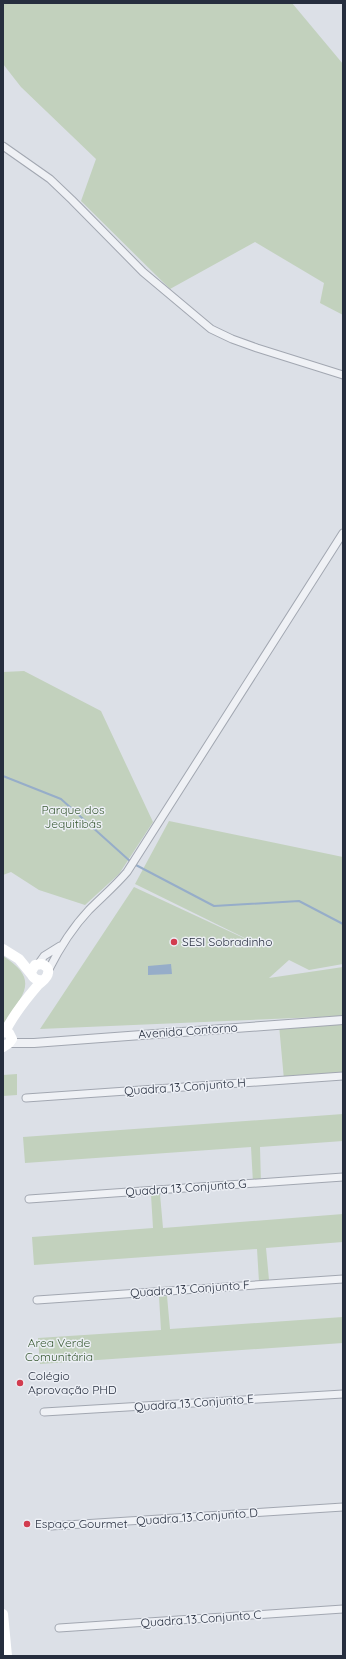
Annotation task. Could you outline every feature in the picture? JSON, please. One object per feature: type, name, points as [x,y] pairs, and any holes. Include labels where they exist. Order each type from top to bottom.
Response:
[{"type":"main road","points":[[3,949],[19,960],[32,976],[38,980],[47,973],[44,965],[19,960]]},
{"type":"main road","points":[[32,976],[32,969],[39,963]]},
{"type":"main road","name":"Avenida Contorno","points":[[6,1039],[22,1006],[47,973]]},
{"type":"main road","name":"Avenida Contorno","points":[[31,993],[32,976]]},
{"type":"main road","points":[[3,1614],[7,1656]]},
{"type":"street","points":[[3,146],[50,179],[143,272],[211,328],[232,339],[343,375]]},
{"type":"street","points":[[47,973],[60,946],[89,910],[115,886],[127,872],[343,533]]},
{"type":"street","points":[[39,963],[46,955],[60,946]]},
{"type":"street","name":"Avenida Contorno","points":[[6,1039],[34,1043],[343,1020]]},
{"type":"street","name":"Quadra 13 Conjunto H","points":[[26,1098],[343,1076]]},
{"type":"street","name":"Quadra 13 Conjunto G","points":[[29,1199],[343,1177]]},
{"type":"street","name":"Quadra 13 Conjunto F","points":[[37,1300],[343,1279]]},
{"type":"street","name":"Quadra 13 Conjunto E","points":[[44,1412],[343,1394]]},
{"type":"street","name":"Quadra 13 Conjunto D","points":[[51,1526],[343,1507]]},
{"type":"street","name":"Quadra 13 Conjunto C","points":[[59,1628],[343,1609]]},
{"type":"green space","points":[[3,3],[292,3],[343,64],[343,315],[320,303],[324,283],[255,242],[170,289],[81,201],[96,159],[21,87],[3,64]]},
{"type":"green space","name":"Parque dos Jequitibás","points":[[24,671],[101,711],[153,822],[119,874],[85,905],[39,890],[11,872],[3,875],[3,672]]},
{"type":"green space","points":[[169,821],[343,857],[343,964],[309,970],[289,960],[269,978],[343,967],[343,1016],[40,1029],[134,887],[265,948],[135,884]]},
{"type":"green space","points":[[3,956],[15,965],[22,973],[25,980],[25,988],[17,1005],[3,1024]]},
{"type":"green space","points":[[343,1020],[343,1076],[284,1080],[279,1025]]},
{"type":"green space","points":[[17,1074],[17,1095],[3,1096],[3,1075]]},
{"type":"green space","points":[[343,1114],[343,1141],[260,1147],[261,1183],[253,1183],[251,1147],[25,1163],[23,1137]]},
{"type":"green space","points":[[160,1194],[163,1228],[343,1214],[343,1242],[266,1248],[269,1280],[259,1282],[257,1249],[34,1265],[32,1237],[153,1228],[151,1195]]},
{"type":"green space","name":"Area Verde Comunitária","points":[[167,1296],[170,1329],[343,1317],[343,1343],[40,1364],[38,1338],[161,1330],[159,1297]]},
{"type":"water","points":[[171,964],[172,974],[148,975],[148,966]]},
{"type":"waterway","points":[[3,776],[61,799],[131,862]]},
{"type":"waterway","points":[[134,864],[214,906],[299,901],[343,924]]},
{"type":"place","name":"SESI Sobradinho","points":[[174,942]]},
{"type":"place","name":"Colégio Aprovação PHD","points":[[20,1383]]},
{"type":"place","name":"Espaço Gourmet","points":[[27,1524]]}]
